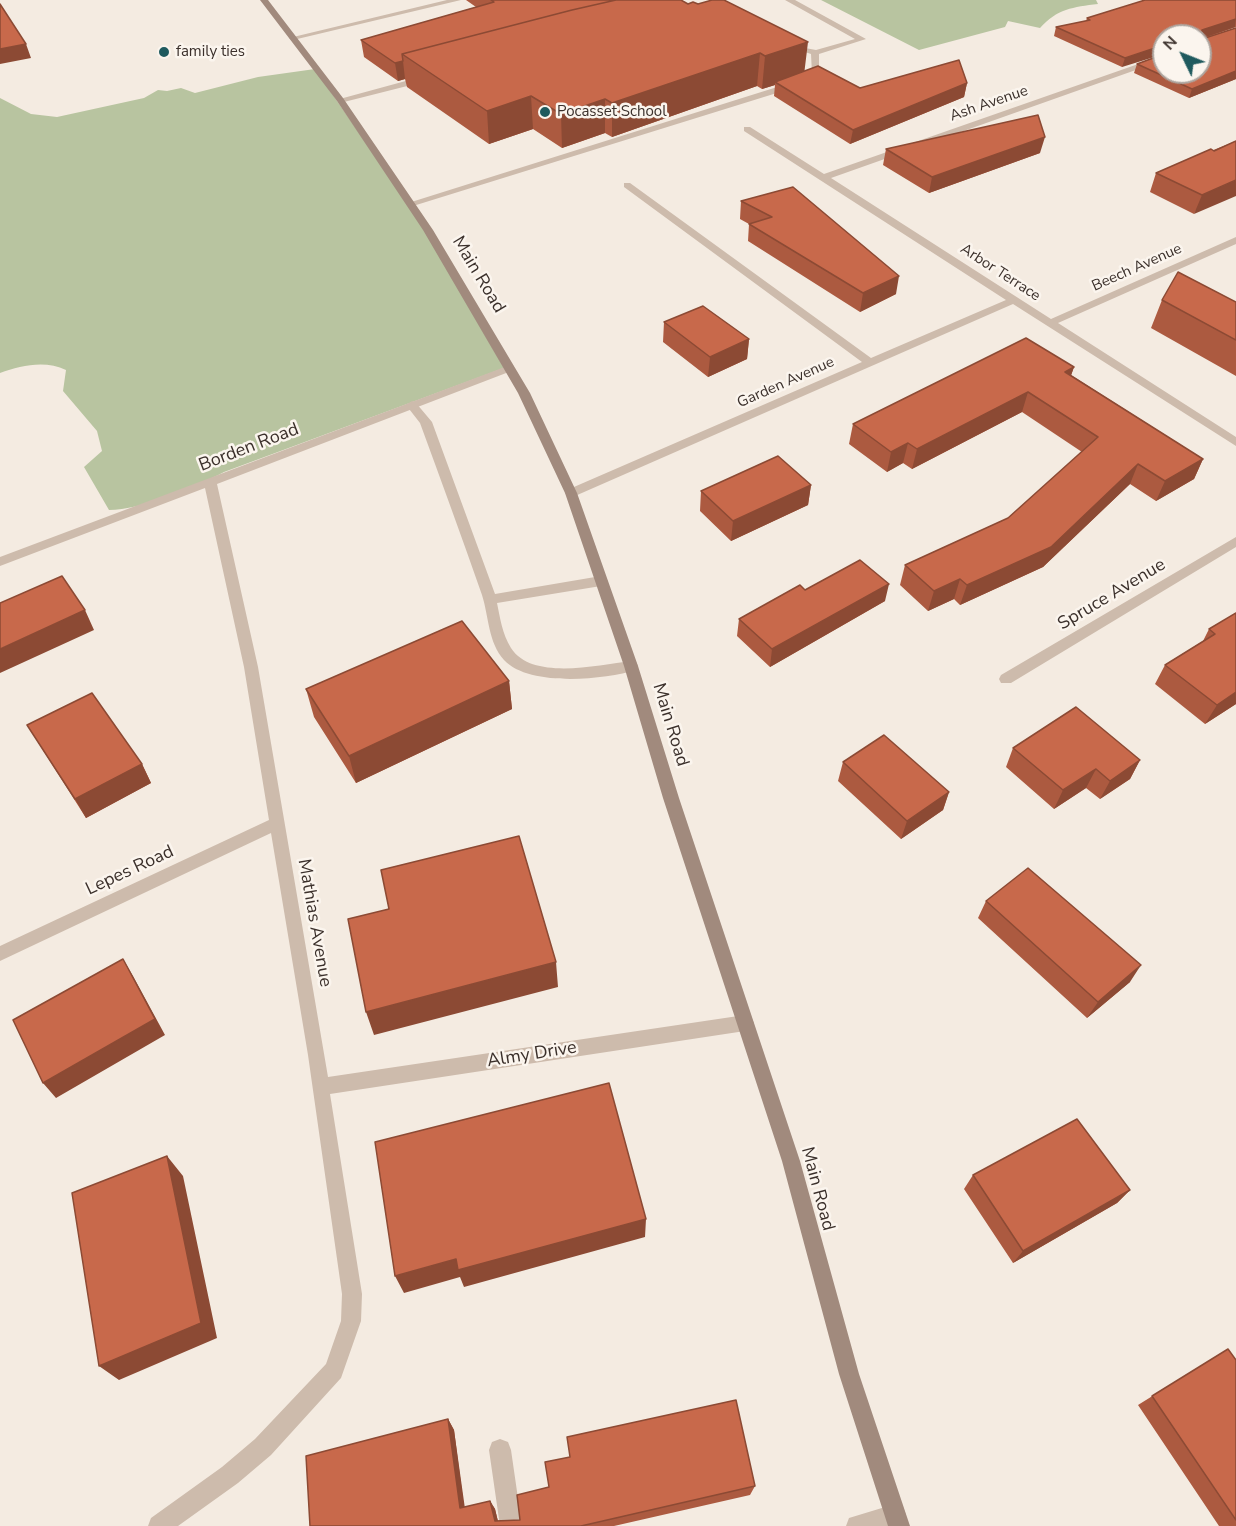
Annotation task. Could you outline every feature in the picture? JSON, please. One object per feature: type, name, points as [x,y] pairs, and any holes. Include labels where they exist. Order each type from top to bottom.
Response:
[{"type":"main road","name":"Main Road","points":[[264,0],[340,100],[462,285],[525,393],[570,493],[632,666],[671,798],[790,1161],[849,1374],[897,1520]]},
{"type":"street","points":[[294,38],[458,0]]},
{"type":"street","points":[[789,0],[862,39],[815,53],[805,48]]},
{"type":"street","points":[[410,204],[777,90],[816,75],[815,53]]},
{"type":"street","name":"Ash Avenue","points":[[823,178],[1152,61]]},
{"type":"street","points":[[340,100],[430,77]]},
{"type":"street","name":"Arbor Terrace","points":[[747,129],[1236,442]]},
{"type":"street","points":[[627,185],[870,363]]},
{"type":"street","name":"Beech Avenue","points":[[1050,323],[1236,240]]},
{"type":"street","name":"Garden Avenue","points":[[570,493],[1014,300]]},
{"type":"street","name":"Borden Road","points":[[0,562],[510,368]]},
{"type":"street","points":[[412,405],[426,422],[490,598],[498,637],[509,657],[525,668],[567,673],[632,666]]},
{"type":"street","name":"Mathias Avenue","points":[[159,1526],[230,1475],[263,1447],[334,1371],[351,1321],[352,1294],[320,1088],[317,1055],[251,667],[210,482]]},
{"type":"street","name":"Spruce Avenue","points":[[1006,679],[1236,542]]},
{"type":"street","points":[[490,598],[601,581]]},
{"type":"street","name":"Lepes Road","points":[[0,954],[277,823]]},
{"type":"street","name":"Almy Drive","points":[[320,1088],[745,1023]]},
{"type":"street","points":[[500,1450],[511,1526]]},
{"type":"street","points":[[857,1526],[897,1520]]},
{"type":"green space","points":[[821,0],[1096,0],[1098,4],[1066,10],[1040,28],[1008,21],[1005,27],[919,50]]},
{"type":"green space","points":[[315,69],[417,217],[504,368],[224,472],[168,497],[136,506],[109,510],[84,467],[102,451],[97,431],[63,391],[66,370],[42,364],[0,373],[0,98],[31,114],[57,117],[144,98],[158,90],[181,88],[195,93],[258,77]]},
{"type":"building","points":[[491,0],[616,0],[402,54],[403,61],[395,63],[361,40],[494,2]]},
{"type":"building","points":[[616,0],[681,0],[688,4],[693,2],[698,4],[712,0],[724,0],[808,42],[765,56],[760,53],[612,103],[605,99],[561,114],[531,96],[487,111],[402,54],[572,10]]},
{"type":"building","points":[[1145,0],[1236,0],[1236,19],[1212,27],[1212,24],[1152,24],[1152,49],[1125,58],[1056,27],[1090,20],[1087,18]]},
{"type":"building","points":[[0,4],[26,44],[0,49]]},
{"type":"building","points":[[1236,28],[1236,71],[1212,81],[1212,36]]},
{"type":"building","points":[[1152,58],[1152,71],[1137,64]]},
{"type":"building","points":[[959,60],[967,83],[853,130],[775,82],[818,66],[860,88]]},
{"type":"building","points":[[1181,84],[1204,84],[1192,89]]},
{"type":"building","points":[[1038,115],[1045,137],[932,177],[886,149]]},
{"type":"building","points":[[1236,141],[1236,180],[1202,195],[1156,173],[1211,149],[1214,151]]},
{"type":"building","points":[[793,187],[899,276],[863,293],[749,224],[772,217],[741,201]]},
{"type":"building","points":[[1178,272],[1236,302],[1236,340],[1162,300]]},
{"type":"building","points":[[703,306],[749,339],[710,357],[664,322]]},
{"type":"building","points":[[1026,338],[1074,367],[1065,372],[1203,459],[1165,481],[1138,464],[1051,547],[967,585],[960,579],[934,591],[905,565],[1008,518],[1098,437],[1028,392],[917,449],[908,443],[891,452],[853,424]]},
{"type":"building","points":[[778,456],[811,485],[733,521],[701,491]]},
{"type":"building","points":[[860,560],[889,584],[772,649],[739,619],[800,585],[805,590]]},
{"type":"building","points":[[62,576],[85,610],[0,649],[0,603]]},
{"type":"building","points":[[1236,613],[1236,692],[1217,705],[1165,665],[1215,634],[1209,629]]},
{"type":"building","points":[[462,621],[509,681],[349,756],[306,689]]},
{"type":"building","points":[[92,693],[142,764],[75,799],[27,725]]},
{"type":"building","points":[[1076,707],[1140,760],[1110,781],[1096,769],[1063,790],[1013,748]]},
{"type":"building","points":[[884,735],[949,792],[907,821],[843,762]]},
{"type":"building","points":[[519,836],[556,962],[366,1012],[348,919],[389,909],[381,870]]},
{"type":"building","points":[[1028,868],[1141,965],[1098,1002],[986,901]]},
{"type":"building","points":[[123,959],[155,1019],[43,1083],[13,1020]]},
{"type":"building","points":[[609,1083],[646,1219],[458,1270],[456,1259],[395,1276],[375,1142]]},
{"type":"building","points":[[1077,1119],[1130,1190],[1023,1251],[973,1175]]},
{"type":"building","points":[[167,1156],[201,1323],[99,1366],[72,1193]]},
{"type":"building","points":[[1228,1349],[1236,1360],[1236,1520],[1152,1396]]},
{"type":"building","points":[[736,1400],[755,1486],[581,1526],[310,1526],[306,1456],[448,1419],[460,1508],[490,1501],[495,1521],[520,1520],[517,1495],[549,1487],[545,1462],[570,1457],[567,1437]]},
{"type":"place","name":"family ties","points":[[164,52]]},
{"type":"place","name":"Pocasset School","points":[[545,112]]}]
